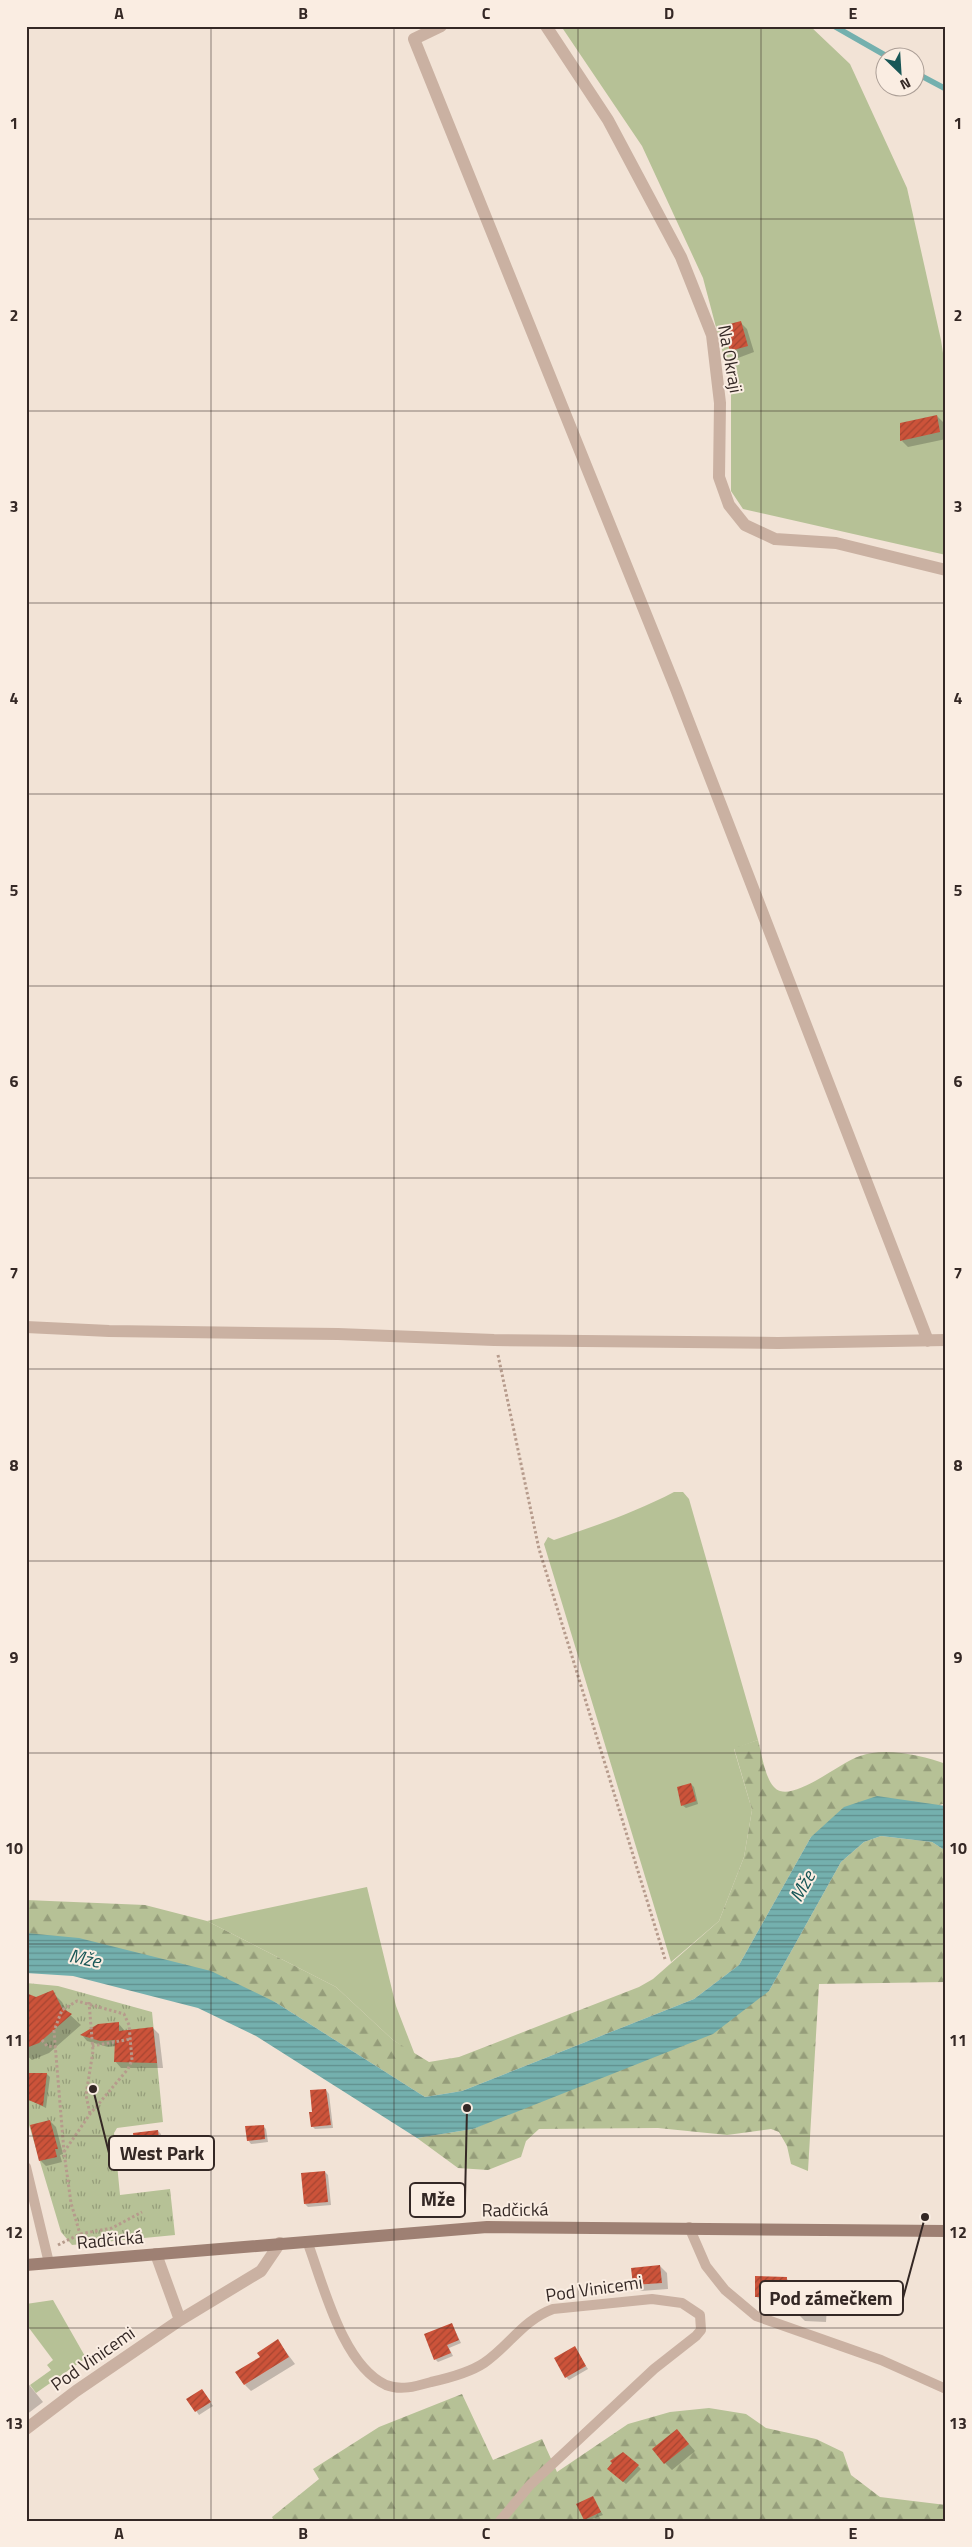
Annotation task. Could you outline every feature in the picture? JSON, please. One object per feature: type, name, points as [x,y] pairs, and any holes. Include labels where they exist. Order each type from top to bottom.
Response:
[{"type":"street","points":[[441,26],[414,39],[676,689],[928,1341]]},
{"type":"street","name":"Na Okraji","points":[[546,26],[608,120],[681,257],[712,335],[720,403],[719,477],[729,505],[745,525],[775,539],[836,543],[946,570]]},
{"type":"street","points":[[26,1327],[109,1331],[338,1334],[494,1340],[778,1342],[946,1340]]},
{"type":"street","name":"Radčická","points":[[26,2265],[487,2226],[946,2231]]},
{"type":"street","name":"Pod Vinicemi","points":[[26,2429],[76,2390],[180,2320],[261,2271],[280,2243]]},
{"type":"street","points":[[156,2254],[180,2320]]},
{"type":"lane","points":[[26,2166],[49,2263]]},
{"type":"lane","points":[[689,2228],[706,2266],[725,2290],[756,2316],[882,2360],[946,2389]]},
{"type":"lane","name":"Pod Vinicemi","points":[[307,2241],[336,2319],[354,2355],[370,2374],[387,2386],[406,2388],[448,2378],[478,2367],[492,2357],[526,2324],[553,2309],[652,2299],[682,2303],[700,2315],[702,2322],[696,2336],[654,2370],[530,2485],[500,2521]]},
{"type":"path","points":[[494,1340],[538,1549],[665,1959]]},
{"type":"path","points":[[64,2152],[90,2114],[128,2069],[132,2060],[129,2025],[124,2014],[89,2002],[77,2001],[62,2010],[54,2031],[64,2152],[71,2203],[80,2234]]},
{"type":"path","points":[[89,2002],[92,2046],[86,2095],[90,2114]]},
{"type":"path","points":[[92,2046],[131,2039]]},
{"type":"path","points":[[42,2040],[48,2046],[56,2047]]},
{"type":"path","points":[[68,2239],[80,2234],[112,2228],[142,2212]]},
{"type":"green space","points":[[561,26],[810,26],[850,64],[907,188],[941,340],[946,373],[946,555],[743,509],[731,491],[731,384],[703,278],[642,146]]},
{"type":"green space","points":[[674,1492],[683,1492],[689,1499],[758,1740],[734,1749],[752,1810],[744,1857],[719,1921],[671,1962],[544,1544],[548,1537],[554,1540],[585,1529],[630,1512]]},
{"type":"green space","points":[[758,1740],[771,1783],[780,1791],[798,1789],[860,1756],[880,1752],[903,1753],[946,1764],[946,1806],[943,1804],[811,1837],[739,1965],[694,1999],[462,2091],[425,2097],[275,2002],[26,1933],[26,1900],[145,1905],[207,1921],[336,1987],[393,2040],[429,2062],[459,2057],[639,1987],[653,1979],[719,1921],[744,1857],[752,1810],[734,1748]]},
{"type":"green space","points":[[881,1836],[932,1842],[946,1851],[946,1982],[819,1984],[808,2171],[791,2164],[787,2146],[779,2132],[771,2129],[727,2135],[658,2128],[539,2129],[526,2141],[521,2157],[488,2170],[458,2168],[417,2138],[473,2129],[769,1991],[841,1862],[864,1842]]},
{"type":"green space","points":[[367,1887],[396,2006],[415,2055],[393,2040],[336,1987],[207,1921]]},
{"type":"green space","points":[[26,1983],[58,1986],[152,2012],[163,2122],[117,2128],[114,2133],[120,2195],[170,2189],[175,2235],[72,2245],[61,2232],[26,2115]]},
{"type":"green space","points":[[53,2300],[86,2358],[36,2393],[30,2385],[51,2370],[47,2365],[53,2360],[26,2324],[26,2304]]},
{"type":"green space","points":[[462,2394],[493,2460],[542,2439],[557,2472],[628,2424],[670,2412],[709,2408],[746,2414],[766,2428],[816,2439],[843,2452],[851,2475],[880,2497],[946,2505],[946,2521],[274,2521],[272,2517],[319,2479],[313,2469],[379,2427]]},
{"type":"water","points":[[877,1796],[946,1806],[946,1851],[932,1842],[881,1836],[864,1842],[841,1862],[769,1991],[713,2034],[473,2129],[417,2138],[256,2036],[198,2008],[73,1976],[26,1973],[26,1933],[79,1938],[211,1971],[275,2002],[425,2097],[462,2091],[694,1999],[739,1965],[811,1837],[844,1807]]},
{"type":"building","points":[[741,321],[748,346],[730,351],[722,326]]},
{"type":"building","points":[[937,415],[940,432],[900,441],[900,423]]},
{"type":"building","points":[[691,1783],[696,1801],[681,1806],[677,1787]]},
{"type":"building","points":[[53,1990],[62,2008],[72,2014],[39,2043],[26,2048],[26,1993],[36,1997]]},
{"type":"building","points":[[119,2022],[119,2031],[153,2027],[157,2063],[114,2062],[115,2040],[100,2041],[80,2035],[98,2024]]},
{"type":"building","points":[[26,2073],[47,2073],[43,2106],[26,2099]]},
{"type":"building","points":[[326,2089],[331,2125],[311,2127],[309,2112],[312,2112],[310,2090]]},
{"type":"building","points":[[50,2120],[58,2149],[55,2149],[57,2157],[39,2161],[30,2125]]},
{"type":"building","points":[[264,2125],[265,2139],[247,2141],[245,2126]]},
{"type":"building","points":[[158,2130],[161,2158],[136,2161],[133,2133]]},
{"type":"building","points":[[325,2171],[328,2202],[304,2204],[301,2173]]},
{"type":"building","points":[[660,2265],[662,2283],[633,2285],[631,2268]]},
{"type":"building","points":[[755,2276],[787,2277],[786,2297],[755,2297]]},
{"type":"building","points":[[798,2297],[821,2298],[820,2316],[797,2315]]},
{"type":"building","points":[[452,2323],[459,2340],[447,2345],[451,2353],[434,2360],[424,2334]]},
{"type":"building","points":[[278,2339],[289,2357],[244,2385],[235,2372],[260,2357],[257,2353]]},
{"type":"building","points":[[575,2346],[586,2366],[565,2378],[554,2358]]},
{"type":"building","points":[[202,2389],[211,2402],[195,2412],[186,2399]]},
{"type":"building","points":[[677,2429],[689,2444],[664,2464],[652,2449]]},
{"type":"building","points":[[623,2452],[639,2465],[623,2482],[607,2469],[612,2463],[610,2461]]},
{"type":"building","points":[[593,2496],[601,2512],[584,2520],[576,2504]]},
{"type":"waterway","points":[[834,26],[874,49]]},
{"type":"waterway","points":[[924,77],[946,89]]},
{"type":"place","name":"West Park","points":[[93,2089]]},
{"type":"place","name":"Mže","points":[[467,2108]]},
{"type":"place","name":"Pod zámečkem","points":[[925,2217]]}]
